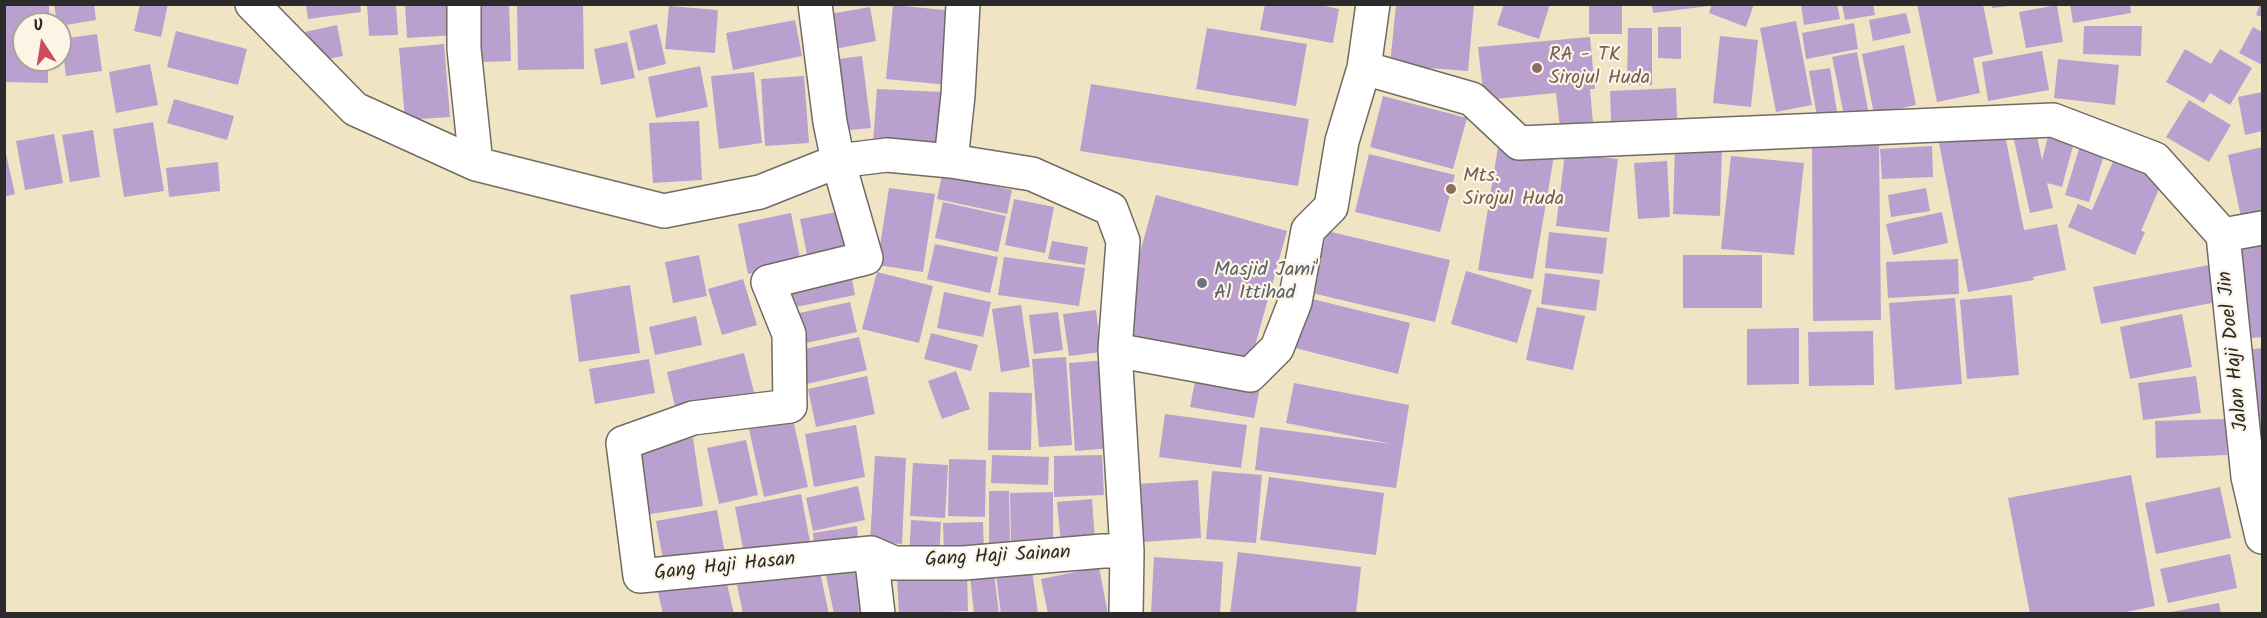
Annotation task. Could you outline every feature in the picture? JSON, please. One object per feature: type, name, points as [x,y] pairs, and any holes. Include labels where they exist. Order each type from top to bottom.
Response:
[{"type":"street","points":[[252,4],[355,109],[476,164],[664,211],[760,192],[838,161],[887,155],[951,161],[1032,174],[1111,209],[1124,241],[1115,350],[1127,551],[1126,614]]},
{"type":"street","points":[[464,4],[464,49],[476,164]]},
{"type":"street","points":[[815,4],[830,122],[838,161]]},
{"type":"street","points":[[951,161],[958,95],[963,4]]},
{"type":"street","points":[[1115,350],[1250,375],[1277,348],[1295,302],[1308,230],[1331,207],[1342,141],[1364,68],[1373,4]]},
{"type":"street","points":[[1364,68],[1472,99],[1519,142],[2053,120],[2155,159],[2223,235],[2262,228]]},
{"type":"street","name":"Gang Haji Hasan","points":[[838,161],[866,258],[768,282],[789,334],[790,406],[693,418],[623,443],[640,576],[871,553]]},
{"type":"street","name":"Jalan Haji Doel Jin","points":[[2223,235],[2262,537]]},
{"type":"street","name":"Gang Haji Sainan","points":[[871,553],[894,563],[964,562],[1127,551]]},
{"type":"street","points":[[871,553],[878,614]]},
{"type":"building","points":[[5,4],[49,4],[49,12],[12,12],[12,72],[48,72],[48,83],[5,82]]},
{"type":"building","points":[[54,4],[94,4],[96,20],[72,24],[72,12],[55,12]]},
{"type":"building","points":[[140,4],[168,4],[161,37],[134,31]]},
{"type":"building","points":[[306,4],[360,4],[361,12],[308,19]]},
{"type":"building","points":[[367,4],[396,4],[398,35],[369,36]]},
{"type":"building","points":[[405,4],[454,4],[456,35],[407,38]]},
{"type":"building","points":[[480,4],[509,4],[511,61],[482,62]]},
{"type":"building","points":[[517,4],[583,4],[584,69],[518,70]]},
{"type":"building","points":[[1265,4],[1316,4],[1339,9],[1333,43],[1260,30]]},
{"type":"building","points":[[1396,4],[1474,4],[1468,71],[1390,65]]},
{"type":"building","points":[[1504,4],[1550,4],[1539,39],[1497,25]]},
{"type":"building","points":[[1589,4],[1622,4],[1622,34],[1589,34]]},
{"type":"building","points":[[1652,4],[1709,4],[1709,6],[1653,13]]},
{"type":"building","points":[[1712,4],[1754,4],[1746,27],[1709,13]]},
{"type":"building","points":[[1801,4],[1837,4],[1840,19],[1804,25]]},
{"type":"building","points":[[1842,4],[1873,4],[1875,15],[1845,20]]},
{"type":"building","points":[[1917,4],[1983,4],[1993,54],[1973,58],[1980,93],[1937,102]]},
{"type":"building","points":[[1991,4],[2007,4],[2008,6],[1992,8]]},
{"type":"building","points":[[2070,4],[2130,4],[2131,13],[2073,23]]},
{"type":"building","points":[[2262,4],[2262,17],[2256,15]]},
{"type":"building","points":[[893,5],[955,11],[948,85],[886,79]]},
{"type":"building","points":[[2057,5],[2063,42],[2026,48],[2019,12]]},
{"type":"building","points":[[669,6],[718,10],[715,53],[665,49]]},
{"type":"building","points":[[870,7],[876,41],[830,50],[824,15]]},
{"type":"building","points":[[1906,13],[1911,33],[1873,41],[1869,20]]},
{"type":"building","points":[[795,20],[802,56],[733,70],[726,33]]},
{"type":"building","points":[[1796,21],[1812,105],[1776,112],[1760,28]]},
{"type":"building","points":[[1854,23],[1858,49],[1806,59],[1802,33]]},
{"type":"building","points":[[657,24],[666,64],[638,71],[629,31]]},
{"type":"building","points":[[337,25],[343,56],[312,62],[305,32]]},
{"type":"building","points":[[2084,26],[2142,26],[2141,56],[2083,54]]},
{"type":"building","points":[[1658,27],[1681,27],[1681,59],[1658,58]]},
{"type":"building","points":[[2253,27],[2262,32],[2262,65],[2239,53]]},
{"type":"building","points":[[1207,28],[1307,44],[1296,106],[1196,89]]},
{"type":"building","points":[[1628,28],[1652,28],[1652,85],[1627,85]]},
{"type":"building","points":[[176,31],[247,49],[238,85],[167,67]]},
{"type":"building","points":[[97,34],[102,71],[66,76],[65,72],[72,72],[72,37]]},
{"type":"building","points":[[1720,36],[1758,40],[1751,107],[1713,103]]},
{"type":"building","name":"RA - TK Sirojul Huda","points":[[1590,37],[1595,89],[1590,89],[1594,134],[1561,136],[1556,93],[1484,100],[1478,47]]},
{"type":"building","points":[[627,42],[635,78],[601,85],[594,49]]},
{"type":"building","points":[[444,44],[450,117],[405,120],[399,48]]},
{"type":"building","points":[[1904,45],[1916,105],[1874,114],[1862,54]]},
{"type":"building","points":[[2185,49],[2211,64],[2220,49],[2252,68],[2230,105],[2210,93],[2204,103],[2166,82]]},
{"type":"building","points":[[2042,51],[2049,90],[1988,101],[1982,62]]},
{"type":"building","points":[[1857,52],[1869,115],[1845,120],[1832,57]]},
{"type":"building","points":[[862,56],[871,128],[840,131],[831,60]]},
{"type":"building","points":[[2058,59],[2119,65],[2115,105],[2054,98]]},
{"type":"building","points":[[150,64],[158,105],[116,113],[109,72]]},
{"type":"building","points":[[700,66],[708,107],[656,118],[648,77]]},
{"type":"building","points":[[1830,68],[1837,112],[1817,116],[1809,71]]},
{"type":"building","points":[[754,72],[762,143],[719,149],[711,76]]},
{"type":"building","points":[[804,76],[809,143],[765,146],[761,79]]},
{"type":"building","points":[[1091,84],[1309,119],[1298,186],[1080,151]]},
{"type":"building","points":[[1676,88],[1677,118],[1611,121],[1610,91]]},
{"type":"building","points":[[877,89],[944,92],[940,146],[873,142]]},
{"type":"building","points":[[2262,92],[2262,131],[2245,135],[2238,97]]},
{"type":"building","points":[[1383,96],[1467,118],[1453,169],[1370,147]]},
{"type":"building","points":[[174,99],[234,116],[227,140],[167,123]]},
{"type":"building","points":[[2189,100],[2231,125],[2209,162],[2166,137]]},
{"type":"building","points":[[699,121],[702,180],[653,183],[649,123]]},
{"type":"building","points":[[153,122],[164,191],[124,197],[113,129]]},
{"type":"building","points":[[2051,124],[2077,131],[2062,187],[2047,183],[2053,208],[2030,213],[2012,131],[2035,126],[2042,160]]},
{"type":"building","points":[[93,130],[100,177],[70,182],[62,135]]},
{"type":"building","points":[[2004,130],[2024,230],[2057,224],[2066,270],[2033,277],[2034,280],[1968,292],[1939,143]]},
{"type":"building","points":[[54,134],[63,183],[25,190],[16,141]]},
{"type":"building","points":[[2082,139],[2107,146],[2089,202],[2065,195]]},
{"type":"building","points":[[1812,144],[1879,144],[1881,320],[1813,321]]},
{"type":"building","points":[[4,145],[15,194],[4,197]]},
{"type":"building","points":[[1675,146],[1722,147],[1720,216],[1673,214]]},
{"type":"building","points":[[1932,146],[1933,177],[1882,179],[1880,149]]},
{"type":"building","points":[[1498,147],[1554,156],[1533,279],[1478,270]]},
{"type":"building","points":[[2262,147],[2262,223],[2243,227],[2228,155]]},
{"type":"building","points":[[1565,153],[1618,159],[1609,232],[1556,226]]},
{"type":"building","points":[[1369,154],[1455,175],[1440,232],[1355,212]]},
{"type":"building","points":[[1731,156],[1804,163],[1794,255],[1721,249]]},
{"type":"building","points":[[2115,157],[2164,177],[2141,231],[2145,232],[2135,255],[2068,227],[2078,204],[2092,210]]},
{"type":"building","points":[[1667,161],[1670,217],[1638,219],[1634,163]]},
{"type":"building","points":[[218,162],[220,191],[169,197],[166,168]]},
{"type":"building","points":[[942,175],[1012,190],[1007,214],[937,199]]},
{"type":"building","points":[[889,188],[935,194],[923,272],[877,265]]},
{"type":"building","points":[[1926,188],[1930,211],[1891,217],[1888,195]]},
{"type":"building","name":"Masjid Jami' Al Ittihad","points":[[1156,195],[1287,231],[1248,371],[1117,335]]},
{"type":"building","points":[[1014,199],[1054,207],[1045,253],[1005,245]]},
{"type":"building","points":[[943,202],[1006,216],[998,252],[935,238]]},
{"type":"building","points":[[842,211],[850,256],[809,265],[800,219]]},
{"type":"building","points":[[1942,212],[1948,243],[1893,255],[1886,224]]},
{"type":"building","points":[[791,213],[801,263],[748,274],[738,224]]},
{"type":"building","points":[[1327,231],[1450,260],[1435,322],[1312,293]]},
{"type":"building","points":[[1549,232],[1607,238],[1603,274],[1545,268]]},
{"type":"building","points":[[2262,239],[2262,337],[2250,338],[2236,243]]},
{"type":"building","points":[[1052,241],[1088,247],[1085,265],[1048,259]]},
{"type":"building","points":[[935,244],[998,257],[990,293],[927,279]]},
{"type":"building","points":[[699,255],[707,296],[673,303],[665,262]]},
{"type":"building","points":[[1683,255],[1762,255],[1762,308],[1683,308]]},
{"type":"building","points":[[1004,257],[1085,268],[1079,306],[998,295]]},
{"type":"building","points":[[1958,259],[1959,294],[1888,298],[1886,262]]},
{"type":"building","points":[[2209,265],[2217,302],[2101,324],[2093,287]]},
{"type":"building","points":[[850,269],[855,295],[791,308],[786,283]]},
{"type":"building","points":[[1466,271],[1532,290],[1517,343],[1451,324]]},
{"type":"building","points":[[877,272],[933,286],[919,343],[862,329]]},
{"type":"building","points":[[1545,273],[1600,280],[1596,311],[1541,304]]},
{"type":"building","points":[[743,279],[757,325],[722,335],[708,289]]},
{"type":"building","points":[[630,285],[640,353],[579,362],[570,295]]},
{"type":"building","points":[[944,292],[991,302],[983,337],[937,328]]},
{"type":"building","points":[[2012,295],[2019,375],[1967,379],[1960,300]]},
{"type":"building","points":[[1308,298],[1410,323],[1398,374],[1295,348]]},
{"type":"building","points":[[1955,298],[1962,384],[1895,390],[1889,303]]},
{"type":"building","points":[[850,302],[857,332],[801,344],[795,314]]},
{"type":"building","points":[[1021,305],[1030,367],[1001,372],[992,309]]},
{"type":"building","points":[[1537,307],[1585,316],[1573,370],[1526,360]]},
{"type":"building","points":[[1096,310],[1101,352],[1069,356],[1063,314]]},
{"type":"building","points":[[1058,312],[1063,350],[1034,354],[1029,315]]},
{"type":"building","points":[[2182,314],[2192,367],[2130,379],[2120,327]]},
{"type":"building","points":[[696,316],[702,345],[655,355],[649,327]]},
{"type":"building","points":[[1799,328],[1799,384],[1747,385],[1747,329]]},
{"type":"building","points":[[1873,331],[1874,385],[1809,386],[1808,332]]},
{"type":"building","points":[[931,333],[978,345],[971,371],[924,359]]},
{"type":"building","points":[[859,337],[867,370],[807,384],[800,350]]},
{"type":"building","points":[[2262,348],[2262,440],[2258,441],[2246,350]]},
{"type":"building","points":[[744,353],[755,396],[677,415],[667,372]]},
{"type":"building","points":[[1066,357],[1072,445],[1039,447],[1032,359]]},
{"type":"building","points":[[649,359],[655,393],[595,404],[589,369]]},
{"type":"building","points":[[1107,360],[1113,448],[1075,451],[1069,363]]},
{"type":"building","points":[[956,371],[970,409],[942,419],[928,381]]},
{"type":"building","points":[[1197,371],[1261,382],[1254,418],[1190,407]]},
{"type":"building","points":[[867,376],[875,414],[816,427],[808,389]]},
{"type":"building","points":[[2196,376],[2201,413],[2143,420],[2138,383]]},
{"type":"building","points":[[1294,383],[1409,405],[1396,488],[1255,470],[1260,427],[1392,444],[1286,423]]},
{"type":"building","points":[[989,392],[1032,393],[1031,450],[988,450]]},
{"type":"building","points":[[1165,414],[1247,425],[1241,468],[1159,457]]},
{"type":"building","points":[[792,415],[808,487],[764,497],[748,425]]},
{"type":"building","points":[[2225,419],[2227,455],[2156,458],[2155,421]]},
{"type":"building","points":[[856,425],[865,477],[814,487],[805,434]]},
{"type":"building","points":[[693,438],[703,506],[644,515],[633,447]]},
{"type":"building","points":[[746,440],[758,495],[719,504],[707,448]]},
{"type":"building","points":[[992,455],[1049,457],[1048,485],[991,483]]},
{"type":"building","points":[[1102,455],[1104,495],[1054,497],[1054,456]]},
{"type":"building","points":[[875,456],[906,458],[902,544],[870,542]]},
{"type":"building","points":[[949,459],[986,460],[985,517],[948,516]]},
{"type":"building","points":[[913,463],[948,465],[945,518],[910,516]]},
{"type":"building","points":[[1212,471],[1262,475],[1256,543],[1206,539]]},
{"type":"building","points":[[2131,475],[2155,606],[2117,614],[2030,614],[2008,498]]},
{"type":"building","points":[[1269,477],[1384,493],[1376,555],[1260,540]]},
{"type":"building","points":[[1198,480],[1201,538],[1142,542],[1138,484]]},
{"type":"building","points":[[858,486],[865,520],[813,531],[806,498]]},
{"type":"building","points":[[2220,487],[2231,538],[2156,554],[2145,503]]},
{"type":"building","points":[[989,491],[1009,491],[1010,544],[989,544]]},
{"type":"building","points":[[1053,492],[1053,543],[1011,543],[1010,493]]},
{"type":"building","points":[[801,494],[811,547],[745,559],[735,507]]},
{"type":"building","points":[[1092,499],[1095,541],[1061,544],[1057,502]]},
{"type":"building","points":[[717,510],[726,560],[665,571],[656,521]]},
{"type":"building","points":[[911,520],[941,522],[939,560],[909,559]]},
{"type":"building","points":[[983,522],[984,555],[944,556],[943,523]]},
{"type":"building","points":[[857,526],[859,545],[815,552],[813,533]]},
{"type":"building","points":[[1238,552],[1361,567],[1356,614],[1230,614]]},
{"type":"building","points":[[2230,554],[2237,588],[2168,603],[2160,569]]},
{"type":"building","points":[[1154,557],[1223,562],[1220,614],[1151,614]]},
{"type":"building","points":[[859,559],[869,609],[849,614],[834,614],[824,566]]},
{"type":"building","points":[[1031,562],[1038,614],[1001,614],[995,567]]},
{"type":"building","points":[[723,567],[734,614],[663,614],[656,584]]},
{"type":"building","points":[[819,567],[829,614],[743,614],[737,585]]},
{"type":"building","points":[[1099,567],[1108,614],[1048,614],[1041,579]]},
{"type":"building","points":[[967,572],[968,611],[899,614],[897,576]]},
{"type":"building","points":[[994,573],[999,614],[974,614],[970,576]]},
{"type":"building","points":[[2219,603],[2221,614],[2171,614],[2171,612]]},
{"type":"place","name":"RA - TK Sirojul Huda","points":[[1537,68]]},
{"type":"place","name":"Mts. Sirojul Huda","points":[[1451,189]]},
{"type":"place","name":"Masjid Jami' Al Ittihad","points":[[1202,283]]}]
